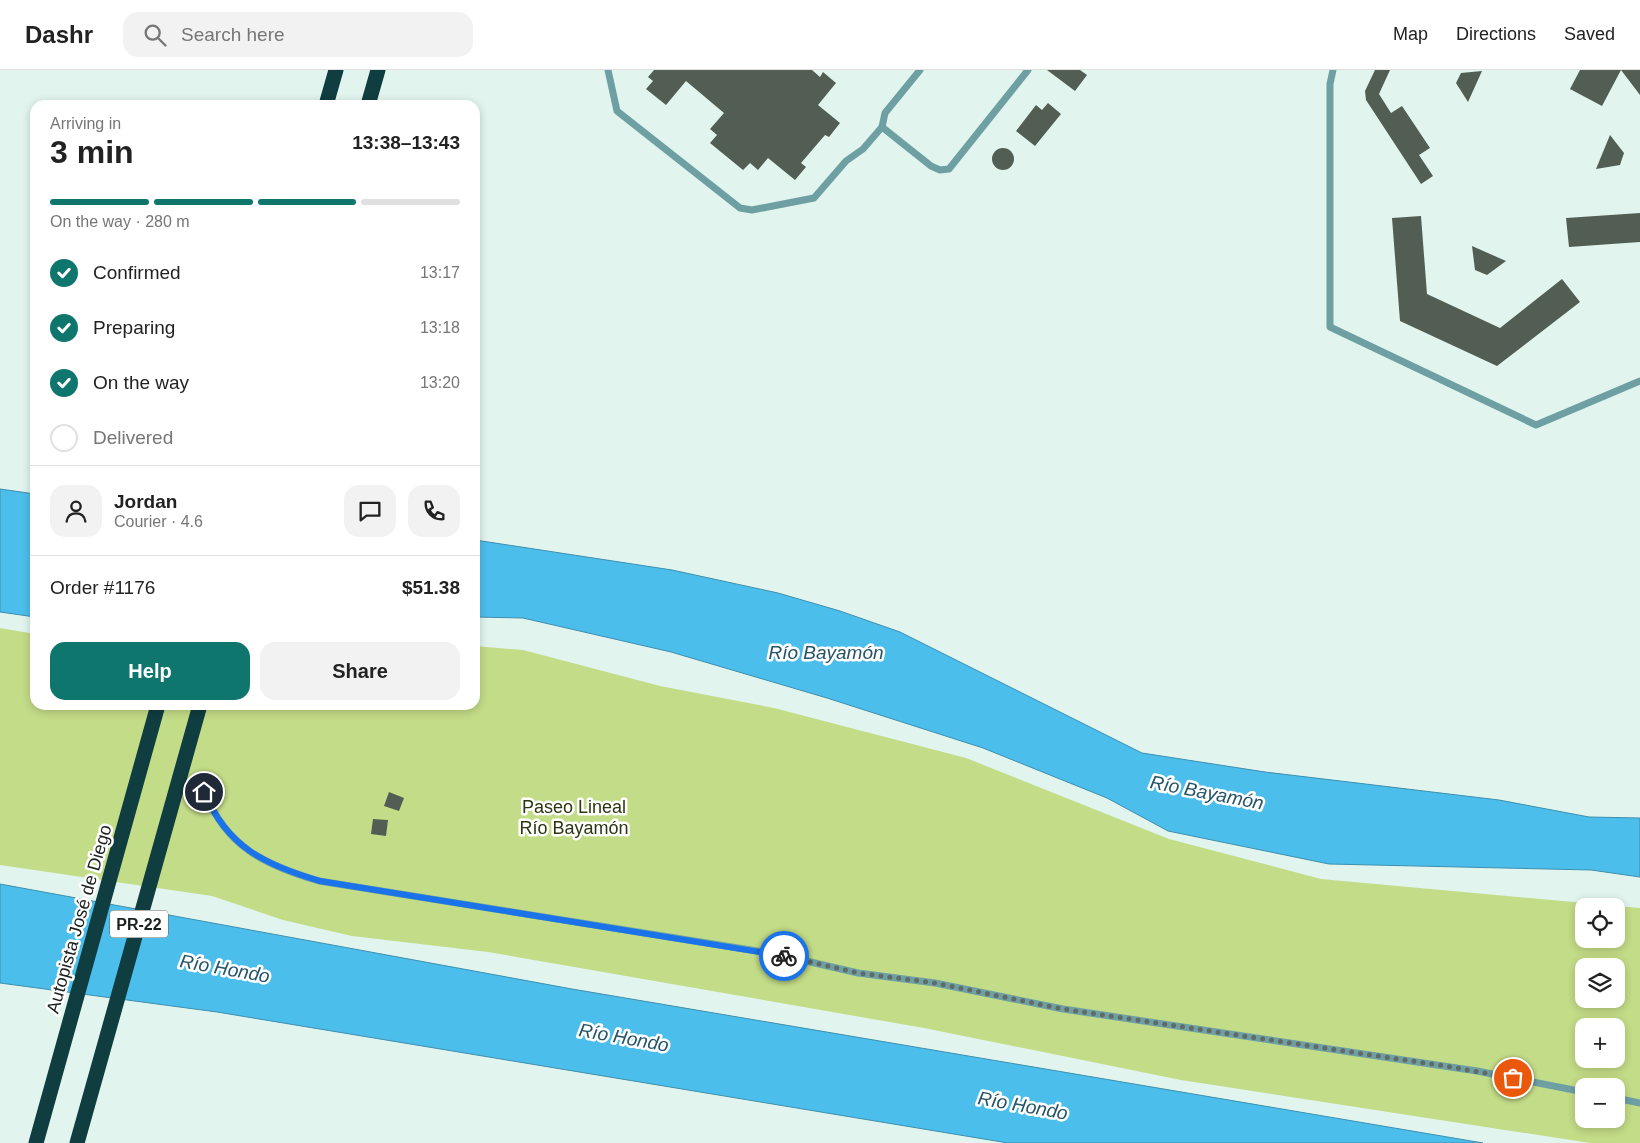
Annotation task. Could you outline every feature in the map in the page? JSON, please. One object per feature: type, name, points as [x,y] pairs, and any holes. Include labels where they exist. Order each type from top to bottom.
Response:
[{"type":"highway","points":[[327,100],[336,70]]},
{"type":"highway","points":[[369,100],[378,70]]},
{"type":"highway","name":"Autopista José de Diego","points":[[36,1143],[157,710]]},
{"type":"highway","name":"PR-22","points":[[77,1143],[199,710]]},
{"type":"lane","points":[[608,70],[616,110],[740,208],[752,210],[814,198],[846,161],[862,149],[882,127],[885,112],[920,70]]},
{"type":"lane","points":[[882,127],[931,166],[940,170],[949,169],[1028,70]]},
{"type":"lane","points":[[1333,70],[1330,94],[1330,327],[1536,425],[1640,381]]},
{"type":"lane","points":[[204,792],[217,818],[232,838],[264,860],[296,874],[320,881],[766,952],[858,973],[935,983],[1063,1009],[1477,1071],[1575,1090]]},
{"type":"lane","points":[[1625,1100],[1640,1103]]},
{"type":"green space","name":"Paseo Lineal Río Bayamón","points":[[0,628],[30,633],[30,710],[480,710],[480,646],[523,650],[660,686],[774,708],[966,758],[1169,839],[1321,879],[1575,902],[1575,948],[1625,948],[1625,907],[1640,908],[1640,1143],[1590,1143],[1181,1080],[924,1028],[488,952],[352,936],[283,920],[212,896],[0,865]]},
{"type":"water","points":[[0,489],[30,493],[30,616],[0,612]]},
{"type":"water","name":"Río Bayamón","points":[[480,541],[672,570],[778,593],[840,611],[900,632],[1142,753],[1265,772],[1499,800],[1589,817],[1640,818],[1640,877],[1591,870],[1329,864],[1168,831],[1107,798],[983,748],[827,698],[671,652],[523,618],[480,617]]},
{"type":"water","name":"Río Hondo","points":[[0,884],[572,989],[1483,1143],[1008,1143],[217,1012],[0,983]]},
{"type":"building","points":[[654,70],[812,70],[820,77],[823,72],[836,83],[818,105],[840,123],[829,137],[825,135],[801,163],[806,167],[795,180],[768,158],[758,170],[750,163],[743,170],[710,143],[717,135],[710,129],[724,113],[686,81],[666,105],[646,89],[653,81],[648,77]]},
{"type":"building","points":[[1047,70],[1080,70],[1087,75],[1075,91]]},
{"type":"building","points":[[1375,70],[1390,70],[1379,94],[1391,113],[1402,106],[1430,148],[1419,155],[1433,176],[1421,184],[1366,100],[1365,91]]},
{"type":"building","points":[[1580,70],[1621,70],[1602,106],[1570,89]]},
{"type":"building","points":[[1621,70],[1640,70],[1640,95]]},
{"type":"building","points":[[1482,71],[1468,102],[1456,83],[1461,73]]},
{"type":"building","points":[[1048,103],[1061,114],[1035,146],[1016,131],[1036,105],[1042,110]]},
{"type":"building","points":[[1610,135],[1624,153],[1620,165],[1596,169]]},
{"type":"building","points":[[1003,148],[1011,151],[1014,159],[1011,167],[1003,170],[995,167],[992,159],[995,151]]},
{"type":"building","points":[[1640,213],[1640,242],[1569,247],[1566,218]]},
{"type":"building","points":[[1421,216],[1427,294],[1500,328],[1562,279],[1580,302],[1497,366],[1400,321],[1392,218]]},
{"type":"building","points":[[1472,246],[1506,261],[1487,275],[1475,270]]},
{"type":"building","points":[[389,792],[404,798],[399,811],[384,806]]},
{"type":"building","points":[[373,819],[388,820],[386,836],[371,834]]},
{"type":"way so far","points":[[784,956],[858,973],[935,983],[1063,1009],[1445,1066],[1513,1078]]},
{"type":"route","points":[[204,792],[222,827],[245,848],[264,860],[282,868],[320,881],[784,956]]}]
